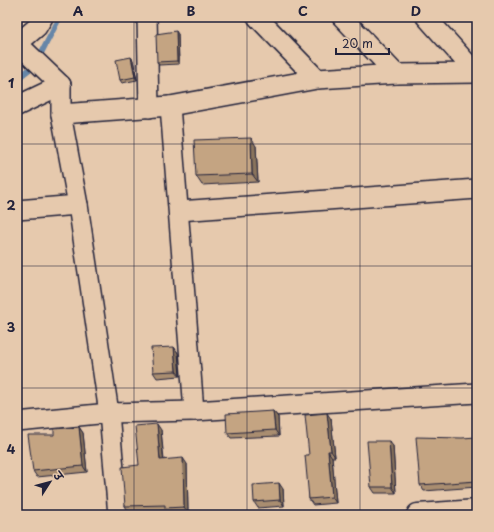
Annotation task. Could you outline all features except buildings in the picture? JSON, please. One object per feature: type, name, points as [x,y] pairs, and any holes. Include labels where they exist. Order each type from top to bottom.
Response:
[{"type":"main road","points":[[418,515],[477,511]]},
{"type":"street","points":[[43,17],[37,27],[19,45],[57,81],[61,114],[78,205],[109,413],[118,515]]},
{"type":"street","points":[[147,17],[150,108]]},
{"type":"street","points":[[257,17],[317,79]]},
{"type":"street","points":[[342,17],[396,74]]},
{"type":"street","points":[[426,17],[477,73]]},
{"type":"street","points":[[61,114],[170,106],[317,79],[396,74],[477,73]]},
{"type":"street","points":[[17,106],[57,81]]},
{"type":"street","points":[[170,106],[194,411]]},
{"type":"street","points":[[179,212],[477,189]]},
{"type":"street","points":[[17,210],[78,205]]},
{"type":"street","points":[[17,422],[109,413],[194,411],[477,393]]},
{"type":"waterway","points":[[17,79],[35,65],[60,17]]}]
